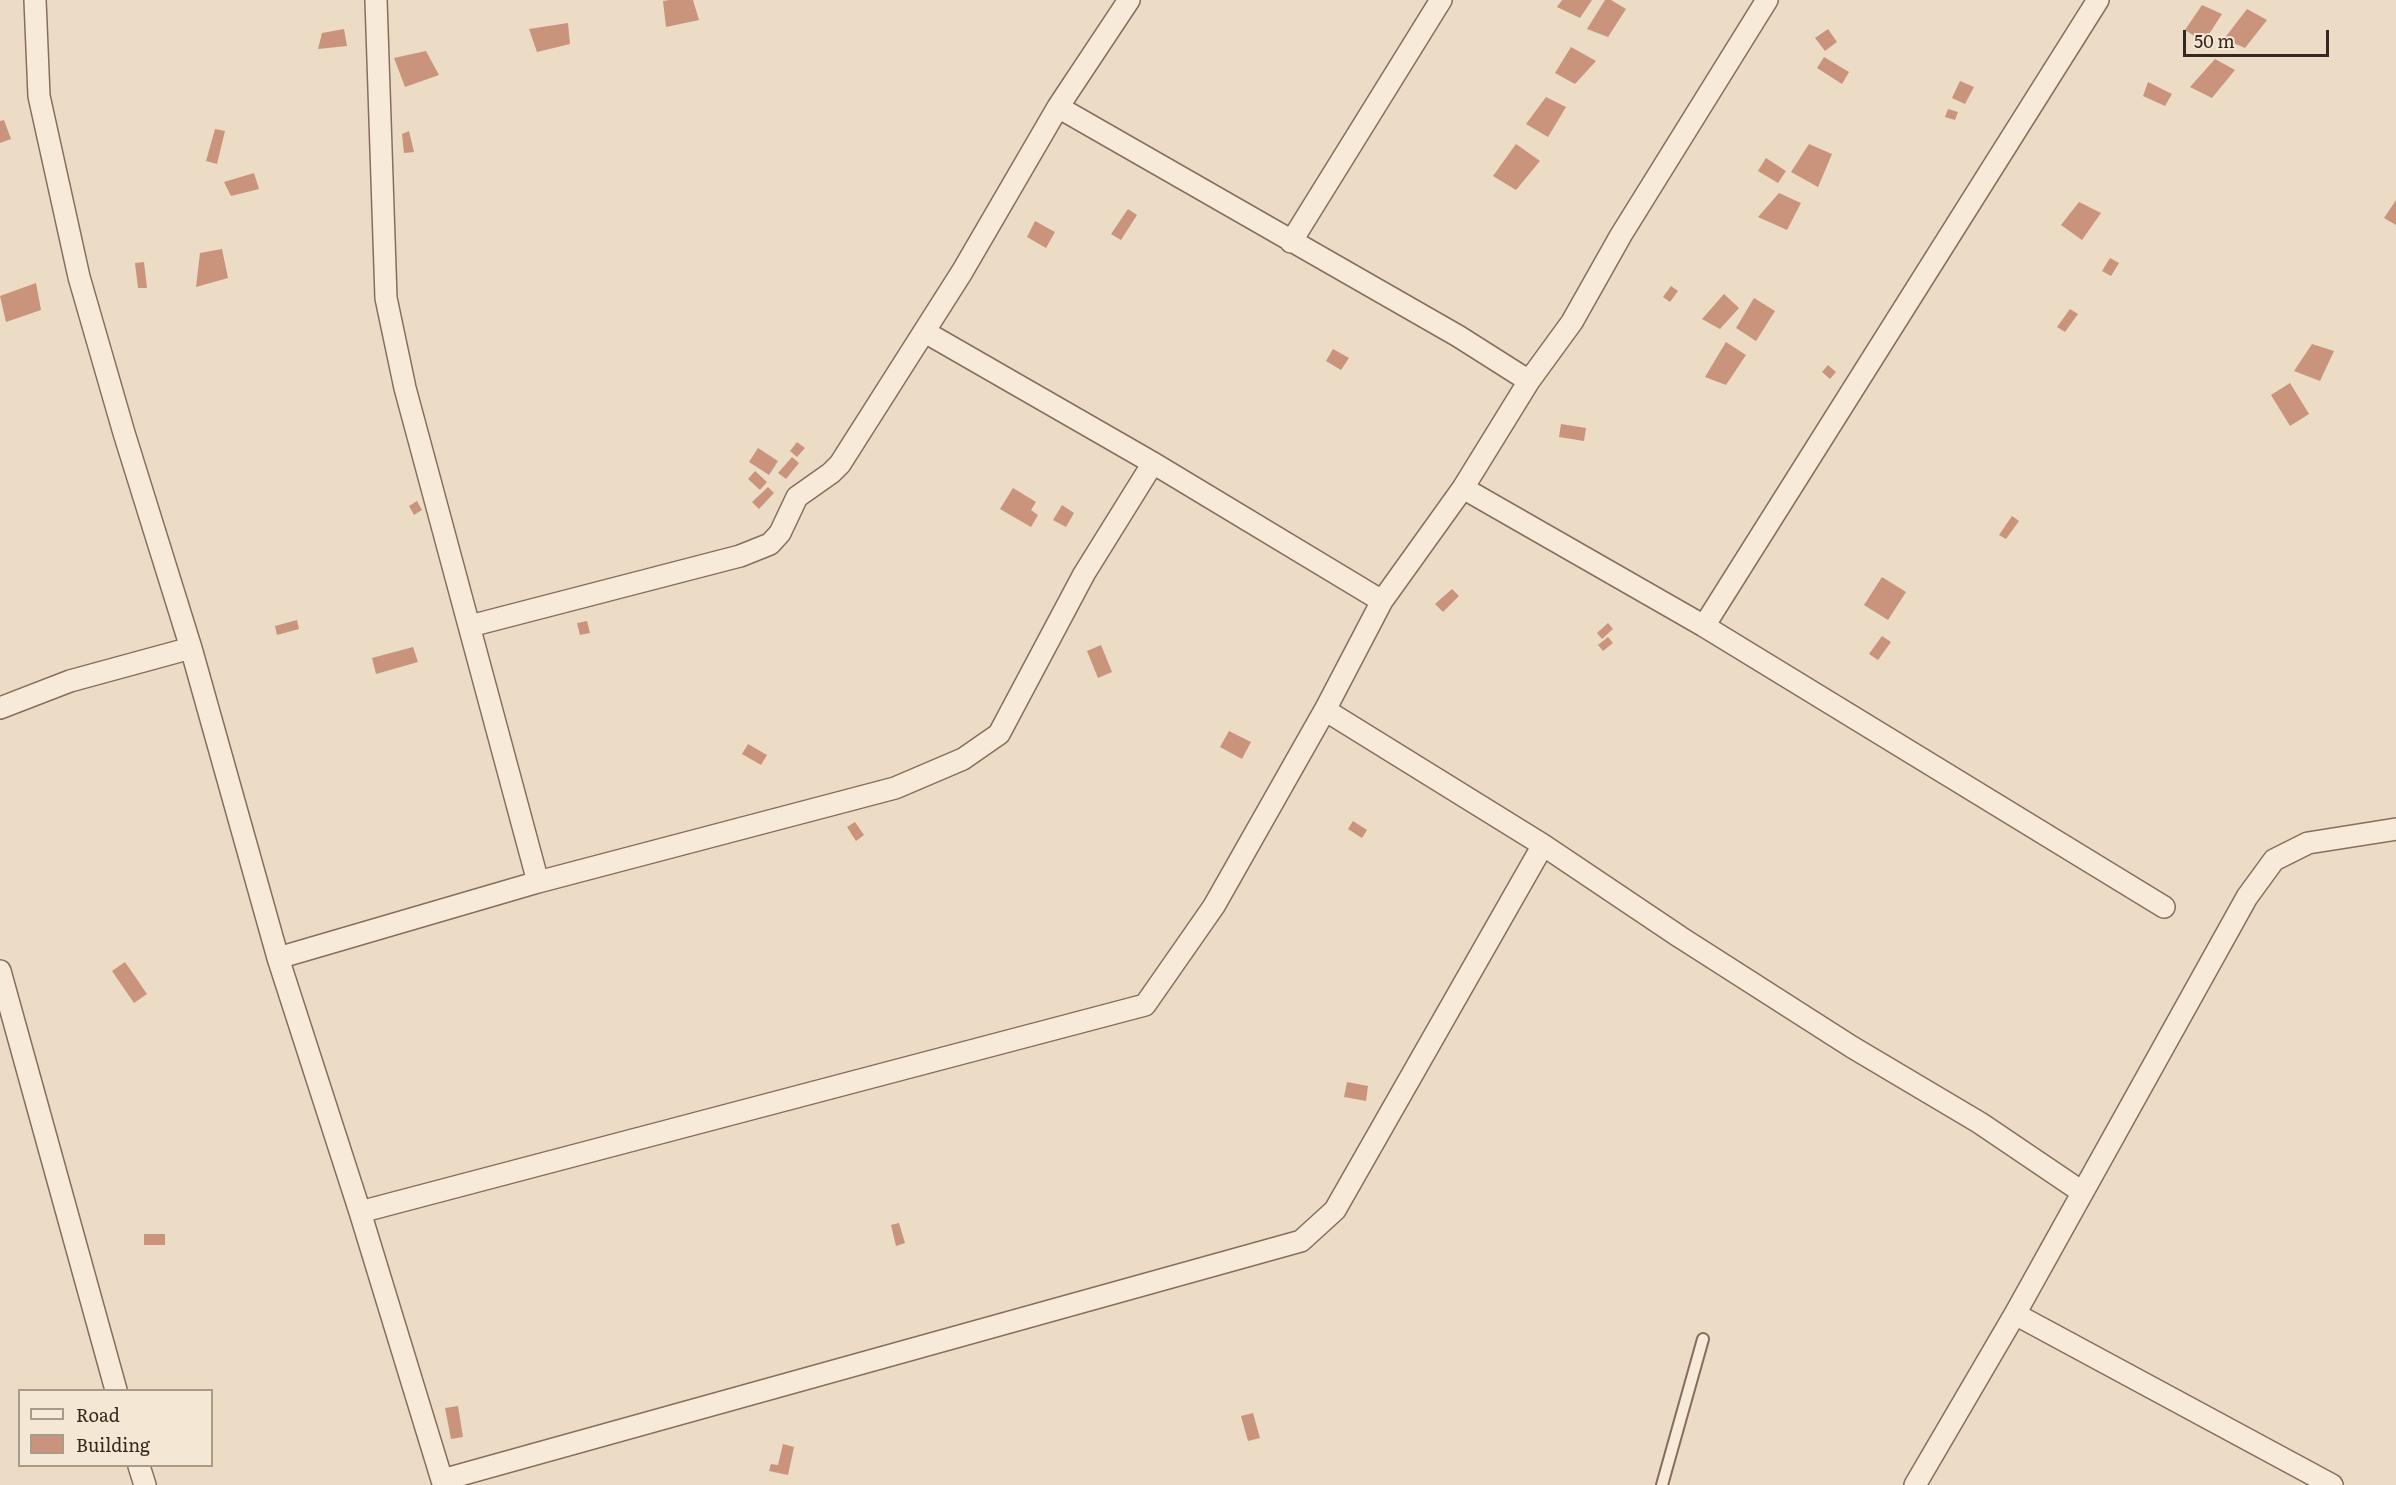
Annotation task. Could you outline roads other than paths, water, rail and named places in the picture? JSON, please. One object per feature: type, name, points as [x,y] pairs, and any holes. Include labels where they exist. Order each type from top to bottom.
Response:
[{"type":"street","points":[[35,0],[39,96],[79,277],[124,433],[191,648],[278,958],[360,1212],[433,1483],[1301,1242],[1335,1210],[1544,845]]},
{"type":"street","points":[[376,0],[383,265],[386,298],[405,388],[538,882]]},
{"type":"street","points":[[470,626],[740,556],[770,544],[780,533],[797,497],[840,464],[925,332],[1058,107],[1129,0]]},
{"type":"street","points":[[1291,242],[1441,0]]},
{"type":"street","points":[[360,1212],[1144,1005],[1214,906],[1324,710],[1382,600],[1464,488],[1529,381],[1572,322],[1621,235],[1767,0]]},
{"type":"street","points":[[1704,627],[2098,0]]},
{"type":"street","points":[[1058,107],[1458,336],[1529,381]]},
{"type":"street","points":[[925,332],[1154,463],[1382,600]]},
{"type":"street","points":[[278,958],[538,882],[895,788],[963,759],[999,734],[1084,574],[1154,463]]},
{"type":"street","points":[[1464,488],[1704,627],[2164,907]]},
{"type":"street","points":[[0,708],[70,681],[191,648]]},
{"type":"street","points":[[1324,710],[1544,845],[1680,937],[1852,1047],[1980,1123],[2082,1192]]},
{"type":"street","points":[[1915,1485],[2015,1314],[2247,897],[2274,861],[2308,843],[2396,829]]},
{"type":"street","points":[[0,971],[116,1389]]},
{"type":"street","points":[[2015,1314],[2332,1485]]},
{"type":"street","points":[[139,1467],[145,1485]]},
{"type":"lane","points":[[1662,1485],[1703,1339]]}]
